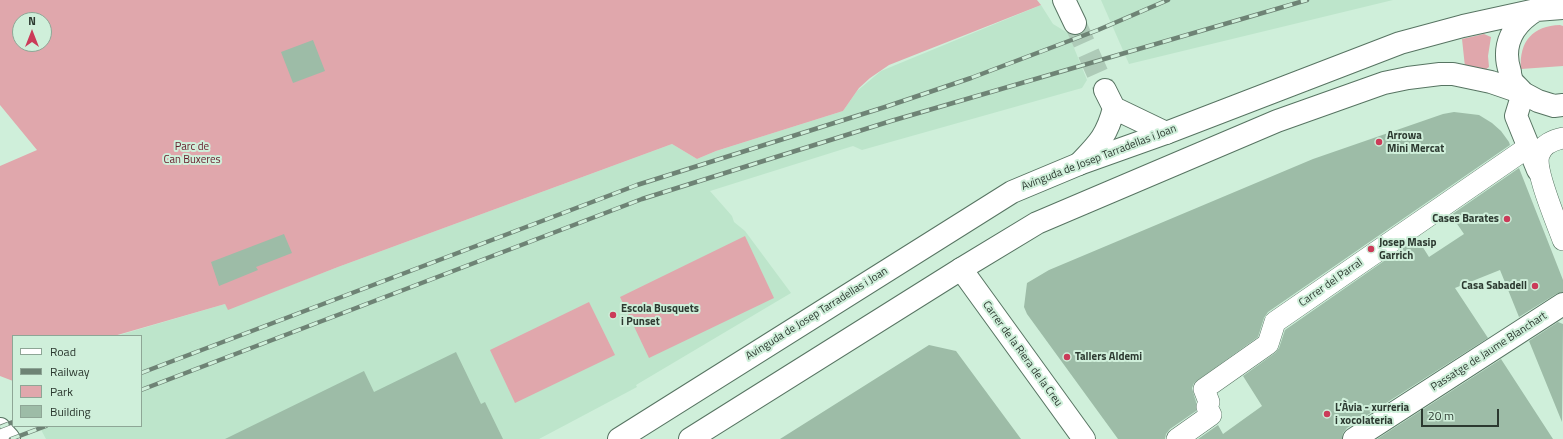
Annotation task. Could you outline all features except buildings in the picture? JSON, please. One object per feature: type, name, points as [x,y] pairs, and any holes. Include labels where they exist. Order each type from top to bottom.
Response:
[{"type":"street","points":[[1064,0],[1076,23]]},
{"type":"street","name":"Avinguda de Josep Tarradellas i Joan","points":[[619,439],[1012,192],[1079,164],[1166,133],[1400,42],[1448,29],[1536,10],[1563,8]]},
{"type":"street","points":[[1523,93],[1512,80],[1507,64],[1507,47],[1513,31],[1524,17],[1536,10]]},
{"type":"street","points":[[690,439],[1037,223],[1277,121],[1384,83],[1408,78],[1453,74],[1491,82],[1554,106],[1563,105]]},
{"type":"street","points":[[1523,93],[1516,116],[1526,149],[1538,170],[1563,240]]},
{"type":"street","points":[[1079,164],[1100,141],[1110,125],[1109,99],[1166,133]]},
{"type":"street","points":[[1538,170],[1538,157],[1541,150],[1547,144],[1563,138]]},
{"type":"street","name":"Carrer del Parral","points":[[1177,439],[1211,416],[1207,407],[1209,402],[1204,389],[1268,344],[1275,322],[1526,149]]},
{"type":"street","name":"Carrer de la Riera de la Creu","points":[[961,269],[1084,439]]},
{"type":"street","name":"Passatge de Jaume Blanchart","points":[[1354,439],[1563,304]]},
{"type":"street","points":[[0,429],[9,439]]},
{"type":"shaded area","points":[[1101,0],[1393,0],[1129,64]]},
{"type":"shaded area","points":[[1041,5],[1053,24],[1068,33],[1087,80],[1082,88],[862,150],[853,146],[710,191],[732,216],[734,222],[745,231],[791,293],[636,385],[637,387],[539,439],[46,439],[40,427],[142,427],[142,335],[119,335],[225,304],[228,309],[672,144],[697,159],[716,151],[843,111],[857,91],[881,71]]},
{"type":"green space","name":"Parc de Can Buxeres","points":[[0,0],[1037,0],[1041,5],[889,65],[870,78],[859,88],[843,111],[716,151],[697,159],[672,144],[338,267],[228,310],[225,304],[117,335],[12,335],[12,381],[0,376],[0,166],[37,150],[0,105]]},
{"type":"green space","points":[[1560,25],[1563,26],[1563,66],[1521,69],[1522,50],[1530,37],[1542,28]]},
{"type":"green space","points":[[1484,34],[1491,37],[1488,56],[1489,67],[1485,70],[1465,67],[1462,39]]},
{"type":"green space","points":[[745,236],[774,298],[649,358],[620,297]]},
{"type":"green space","points":[[589,302],[615,355],[515,403],[490,350]]},
{"type":"tunnel","points":[[1075,23],[1105,90]]},
{"type":"railway","points":[[142,373],[637,185],[885,107],[971,78],[1098,30],[1168,0]]},
{"type":"railway","points":[[142,390],[642,199],[891,121],[1307,0]]},
{"type":"railway","points":[[0,427],[12,422]]},
{"type":"railway","points":[[11,439],[43,427]]},
{"type":"place","name":"Arrowa Mini Mercat","points":[[1379,142]]},
{"type":"place","name":"Cases Barates","points":[[1507,219]]},
{"type":"place","name":"Josep Masip Garrich","points":[[1371,249]]},
{"type":"place","name":"Casa Sabadell","points":[[1535,286]]},
{"type":"place","name":"Escola Busquets i Punset","points":[[613,315]]},
{"type":"place","name":"Tallers Aldemi","points":[[1067,357]]},
{"type":"place","name":"L’Àvia - xurreria i xocolateria","points":[[1327,414]]}]
